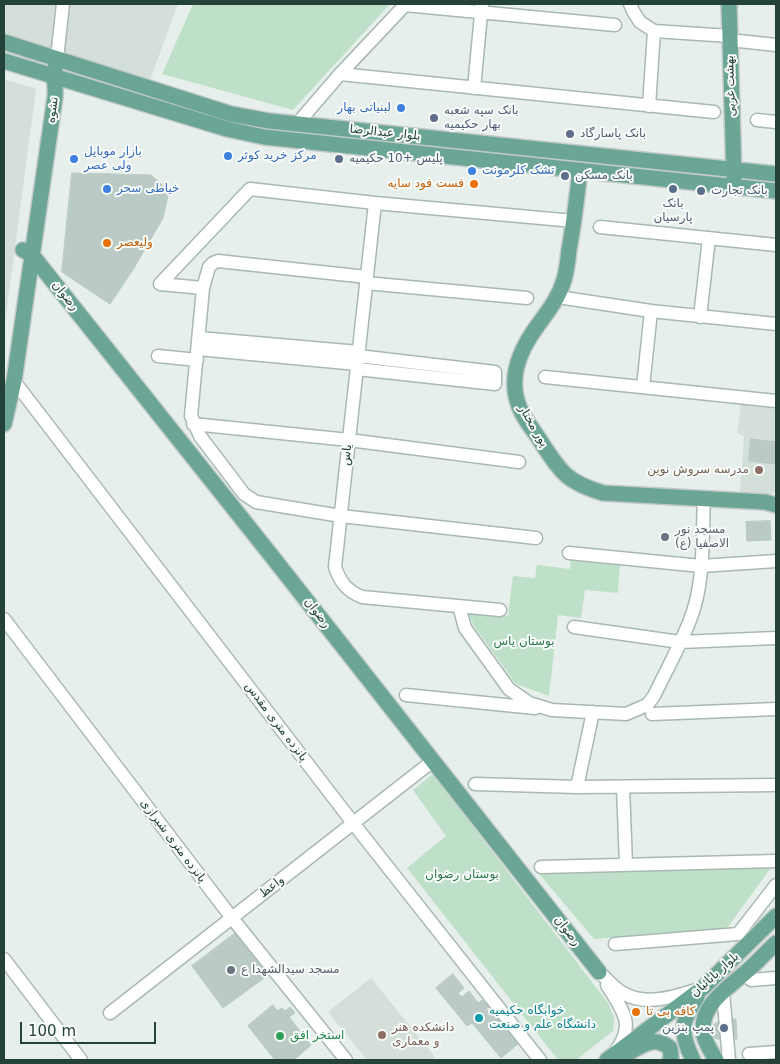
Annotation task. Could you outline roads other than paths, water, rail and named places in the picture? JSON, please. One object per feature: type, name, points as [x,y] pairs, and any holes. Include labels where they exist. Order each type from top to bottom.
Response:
[{"type":"main road","name":"بهشت غربی","points":[[729,4],[734,168],[732,186]]},
{"type":"main road","name":"بلوار عبدالرضا","points":[[4,42],[231,114],[269,121],[734,168],[776,174]]},
{"type":"main road","name":"نشوه","points":[[4,424],[8,381],[56,85],[53,76],[57,58]]},
{"type":"main road","name":"بلوار عبدالرضا","points":[[4,61],[227,129],[264,137],[776,191]]},
{"type":"main road","points":[[147,104],[152,90]]},
{"type":"main road","name":"پور مختار","points":[[580,170],[565,278],[558,297],[535,330],[519,358],[514,374],[514,391],[522,412],[561,472],[574,482],[603,493],[766,502],[776,506]]},
{"type":"main road","name":"رضوان","points":[[28,252],[434,760],[600,972]]},
{"type":"main road","name":"بلوار بابائیان","points":[[611,1060],[648,1028],[704,987],[776,916]]},
{"type":"main road","name":"بلوار بابائیان","points":[[716,1060],[704,1037],[703,1026],[706,1014],[712,1003],[747,972],[776,942]]},
{"type":"main road","points":[[693,1060],[684,1043],[683,1026],[688,1011],[704,987]]},
{"type":"main road","points":[[611,1060],[652,1042],[662,1041],[670,1048],[670,1060]]},
{"type":"street","points":[[57,58],[63,4]]},
{"type":"street","points":[[297,124],[340,74],[406,4],[482,8],[615,25]]},
{"type":"street","points":[[630,4],[640,22],[654,31],[730,38],[776,45]]},
{"type":"street","points":[[474,88],[482,8]]},
{"type":"street","points":[[649,106],[654,31]]},
{"type":"street","points":[[340,74],[714,112]]},
{"type":"street","points":[[758,120],[776,122]]},
{"type":"street","points":[[203,288],[160,284],[250,189],[375,203],[574,221]]},
{"type":"street","name":"یاس","points":[[375,203],[340,516],[335,567],[338,577],[344,586],[362,598],[500,610]]},
{"type":"street","points":[[600,227],[776,245]]},
{"type":"street","points":[[700,317],[709,238]]},
{"type":"street","points":[[527,298],[218,262],[213,263],[209,267],[203,288],[191,416],[200,436],[244,494],[256,502],[340,516],[536,538]]},
{"type":"street","points":[[558,297],[651,311],[776,324]]},
{"type":"street","points":[[643,387],[651,311]]},
{"type":"street","points":[[158,356],[198,349],[358,360],[495,378]]},
{"type":"street","points":[[545,377],[776,401]]},
{"type":"street","name":"پانزده متری مقدس","points":[[8,381],[540,1060]]},
{"type":"street","points":[[194,424],[349,440],[519,462]]},
{"type":"street","points":[[406,695],[552,710],[626,714],[646,705],[654,696],[691,619],[698,591],[701,566],[704,499]]},
{"type":"street","points":[[569,553],[701,566],[776,561]]},
{"type":"street","points":[[459,606],[465,628],[509,689],[529,703],[552,710]]},
{"type":"street","name":"پانزده متری شیرازی","points":[[4,619],[232,918],[346,1060]]},
{"type":"street","points":[[574,627],[680,642],[776,638]]},
{"type":"street","points":[[652,714],[776,709]]},
{"type":"street","points":[[577,787],[594,712]]},
{"type":"street","name":"واعظ","points":[[110,1013],[434,760]]},
{"type":"street","points":[[475,784],[577,787],[776,785]]},
{"type":"street","points":[[623,787],[626,865]]},
{"type":"street","points":[[541,867],[776,860]]},
{"type":"street","points":[[615,944],[738,934],[776,885]]},
{"type":"street","points":[[4,960],[81,1060]]},
{"type":"street","points":[[600,972],[623,993],[636,998],[652,999],[675,996],[704,987]]},
{"type":"street","points":[[600,972],[625,1016],[627,1031],[611,1060]]},
{"type":"street","points":[[751,980],[776,978]]},
{"type":"street","points":[[723,992],[729,1060]]},
{"type":"street","points":[[749,1054],[776,1052]]},
{"type":"place","name":"لبنیاتی بهار","points":[[401,108]]},
{"type":"place","name":"بانک سپه شعبه بهار حکیمیه","points":[[434,118]]},
{"type":"place","name":"بانک پاسارگاد","points":[[570,134]]},
{"type":"place","name":"مرکز خرید کوثر","points":[[228,156]]},
{"type":"place","name":"بازار موبایل ولی عصر","points":[[74,159]]},
{"type":"place","name":"پلیس +10 حکیمیه","points":[[339,159]]},
{"type":"place","name":"تشک کلرمونت","points":[[472,171]]},
{"type":"place","name":"بانک مسکن","points":[[565,176]]},
{"type":"place","name":"فست فود سایه","points":[[474,184]]},
{"type":"place","name":"خیاطی سحر","points":[[107,189]]},
{"type":"place","name":"بانک پارسیان","points":[[673,189]]},
{"type":"place","name":"بانک تجارت","points":[[701,191]]},
{"type":"place","name":"ولیعصر","points":[[107,243]]},
{"type":"place","name":"مدرسه سروش نوین","points":[[759,470]]},
{"type":"place","name":"مسجد نور الاصفیا (ع)","points":[[665,537]]},
{"type":"place","name":"مسجد سیدالشهدا ع","points":[[231,970]]},
{"type":"place","name":"کافه بی تا","points":[[636,1012]]},
{"type":"place","name":"خوابگاه حکیمیه دانشگاه علم و صنعت","points":[[479,1018]]},
{"type":"place","name":"پمپ بنزین","points":[[724,1028]]},
{"type":"place","name":"دانشکده هنر و معماری","points":[[382,1035]]},
{"type":"place","name":"استخر افق","points":[[280,1036]]},
{"type":"park label","name":"بوستان یاس","points":[[524,642]]},
{"type":"park label","name":"بوستان رضوان","points":[[462,875]]}]
